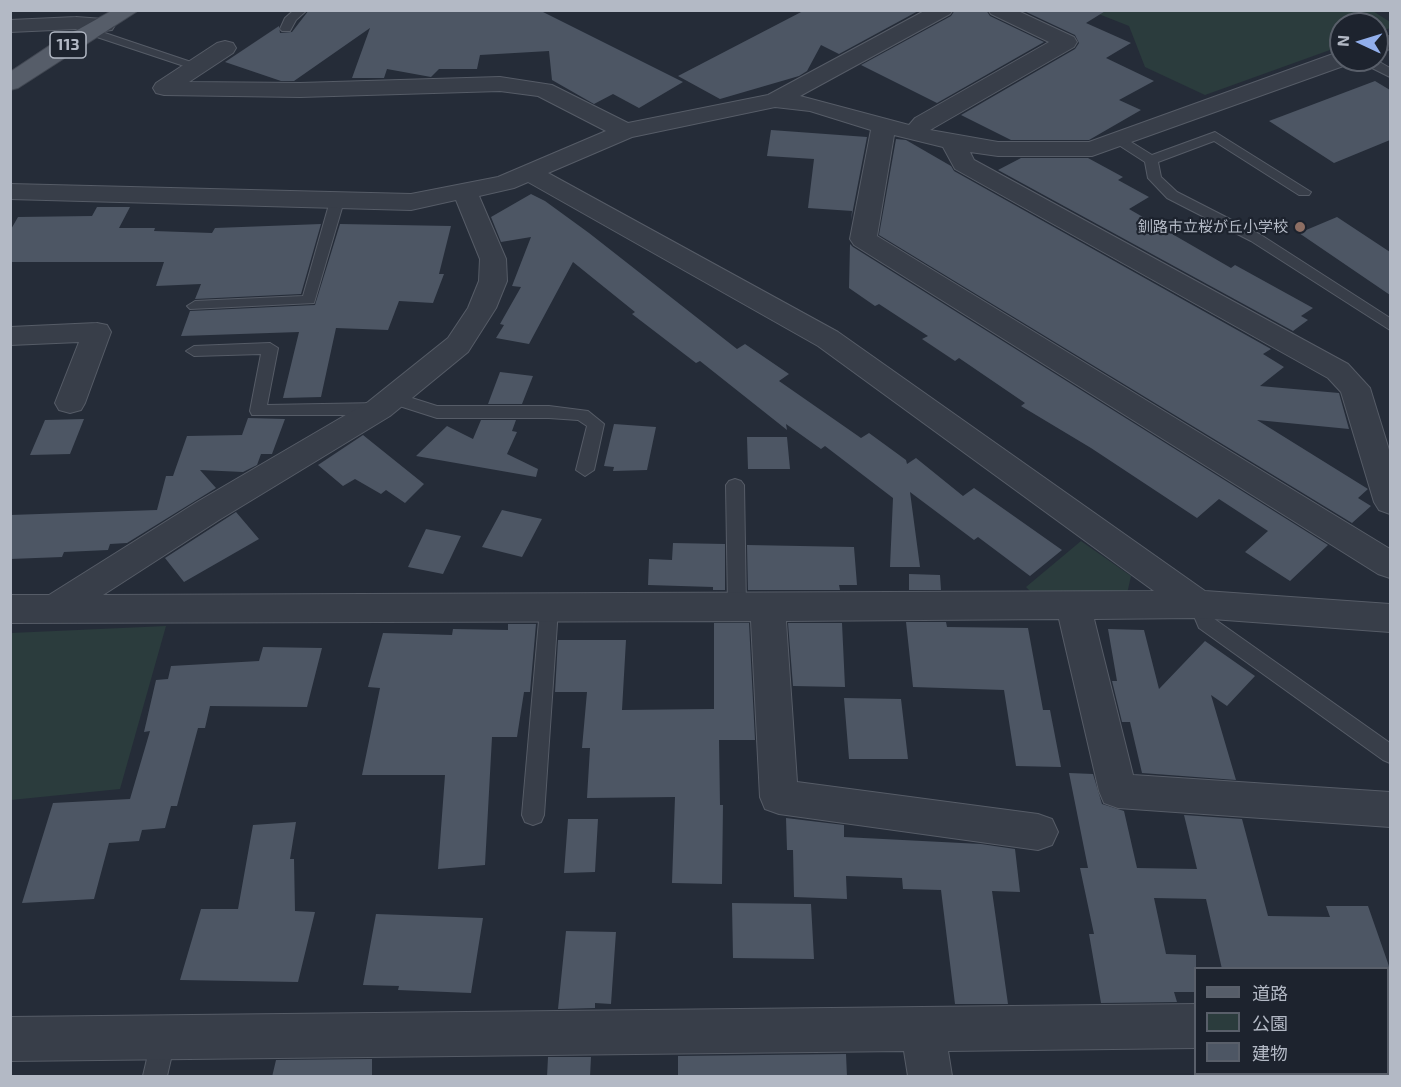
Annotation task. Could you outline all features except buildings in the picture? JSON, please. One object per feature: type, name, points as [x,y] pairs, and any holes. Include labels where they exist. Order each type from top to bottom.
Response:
[{"type":"main road","name":"113","points":[[10,83],[57,51],[129,10]]},
{"type":"street","points":[[10,191],[411,202],[465,192],[505,183],[625,130],[775,100],[943,10]]},
{"type":"street","points":[[914,134],[923,123],[1066,42],[998,10]]},
{"type":"street","points":[[10,26],[76,23],[98,28]]},
{"type":"street","points":[[225,48],[164,88],[300,90],[500,84],[544,90],[625,130]]},
{"type":"street","points":[[775,100],[812,104],[914,134],[998,149],[1056,151],[1092,149],[1329,63]]},
{"type":"street","points":[[884,126],[863,239],[1390,565]]},
{"type":"street","points":[[953,142],[964,164],[1338,371],[1355,388],[1390,502]]},
{"type":"street","points":[[530,173],[828,339],[1198,604]]},
{"type":"street","points":[[55,609],[208,511],[386,403],[458,345],[482,308],[493,281],[493,259],[465,192]]},
{"type":"street","points":[[10,336],[97,332],[70,403]]},
{"type":"street","points":[[1073,604],[1119,791],[1390,810]]},
{"type":"street","points":[[10,609],[549,609],[1198,604],[1390,618]]},
{"type":"street","points":[[752,607],[779,797],[1038,832]]},
{"type":"street","points":[[10,1039],[160,1057],[922,1028],[1194,1026]]},
{"type":"street","points":[[922,1028],[930,1077]]},
{"type":"lane","points":[[286,29],[291,18],[303,10]]},
{"type":"lane","points":[[98,28],[197,66]]},
{"type":"lane","points":[[1151,160],[1215,136],[1304,192]]},
{"type":"lane","points":[[1118,140],[1151,160],[1155,178],[1172,195],[1257,238],[1390,325]]},
{"type":"lane","points":[[195,306],[309,300],[337,201]]},
{"type":"lane","points":[[194,351],[270,348],[258,411],[386,403],[437,412],[549,412],[582,415],[596,424],[585,470]]},
{"type":"lane","points":[[735,485],[752,607]]},
{"type":"lane","points":[[1198,604],[1206,623],[1390,754]]},
{"type":"lane","points":[[532,815],[549,609]]},
{"type":"green space","points":[[1091,11],[1375,12],[1329,12],[1329,50],[1205,95],[1145,67],[1129,26]]},
{"type":"green space","points":[[1081,541],[1131,576],[1127,594],[1036,597],[1026,587]]},
{"type":"green space","points":[[166,626],[120,789],[11,800],[11,633]]},
{"type":"place","name":"釧路市立桜が丘小学校","points":[[1300,227]]}]
